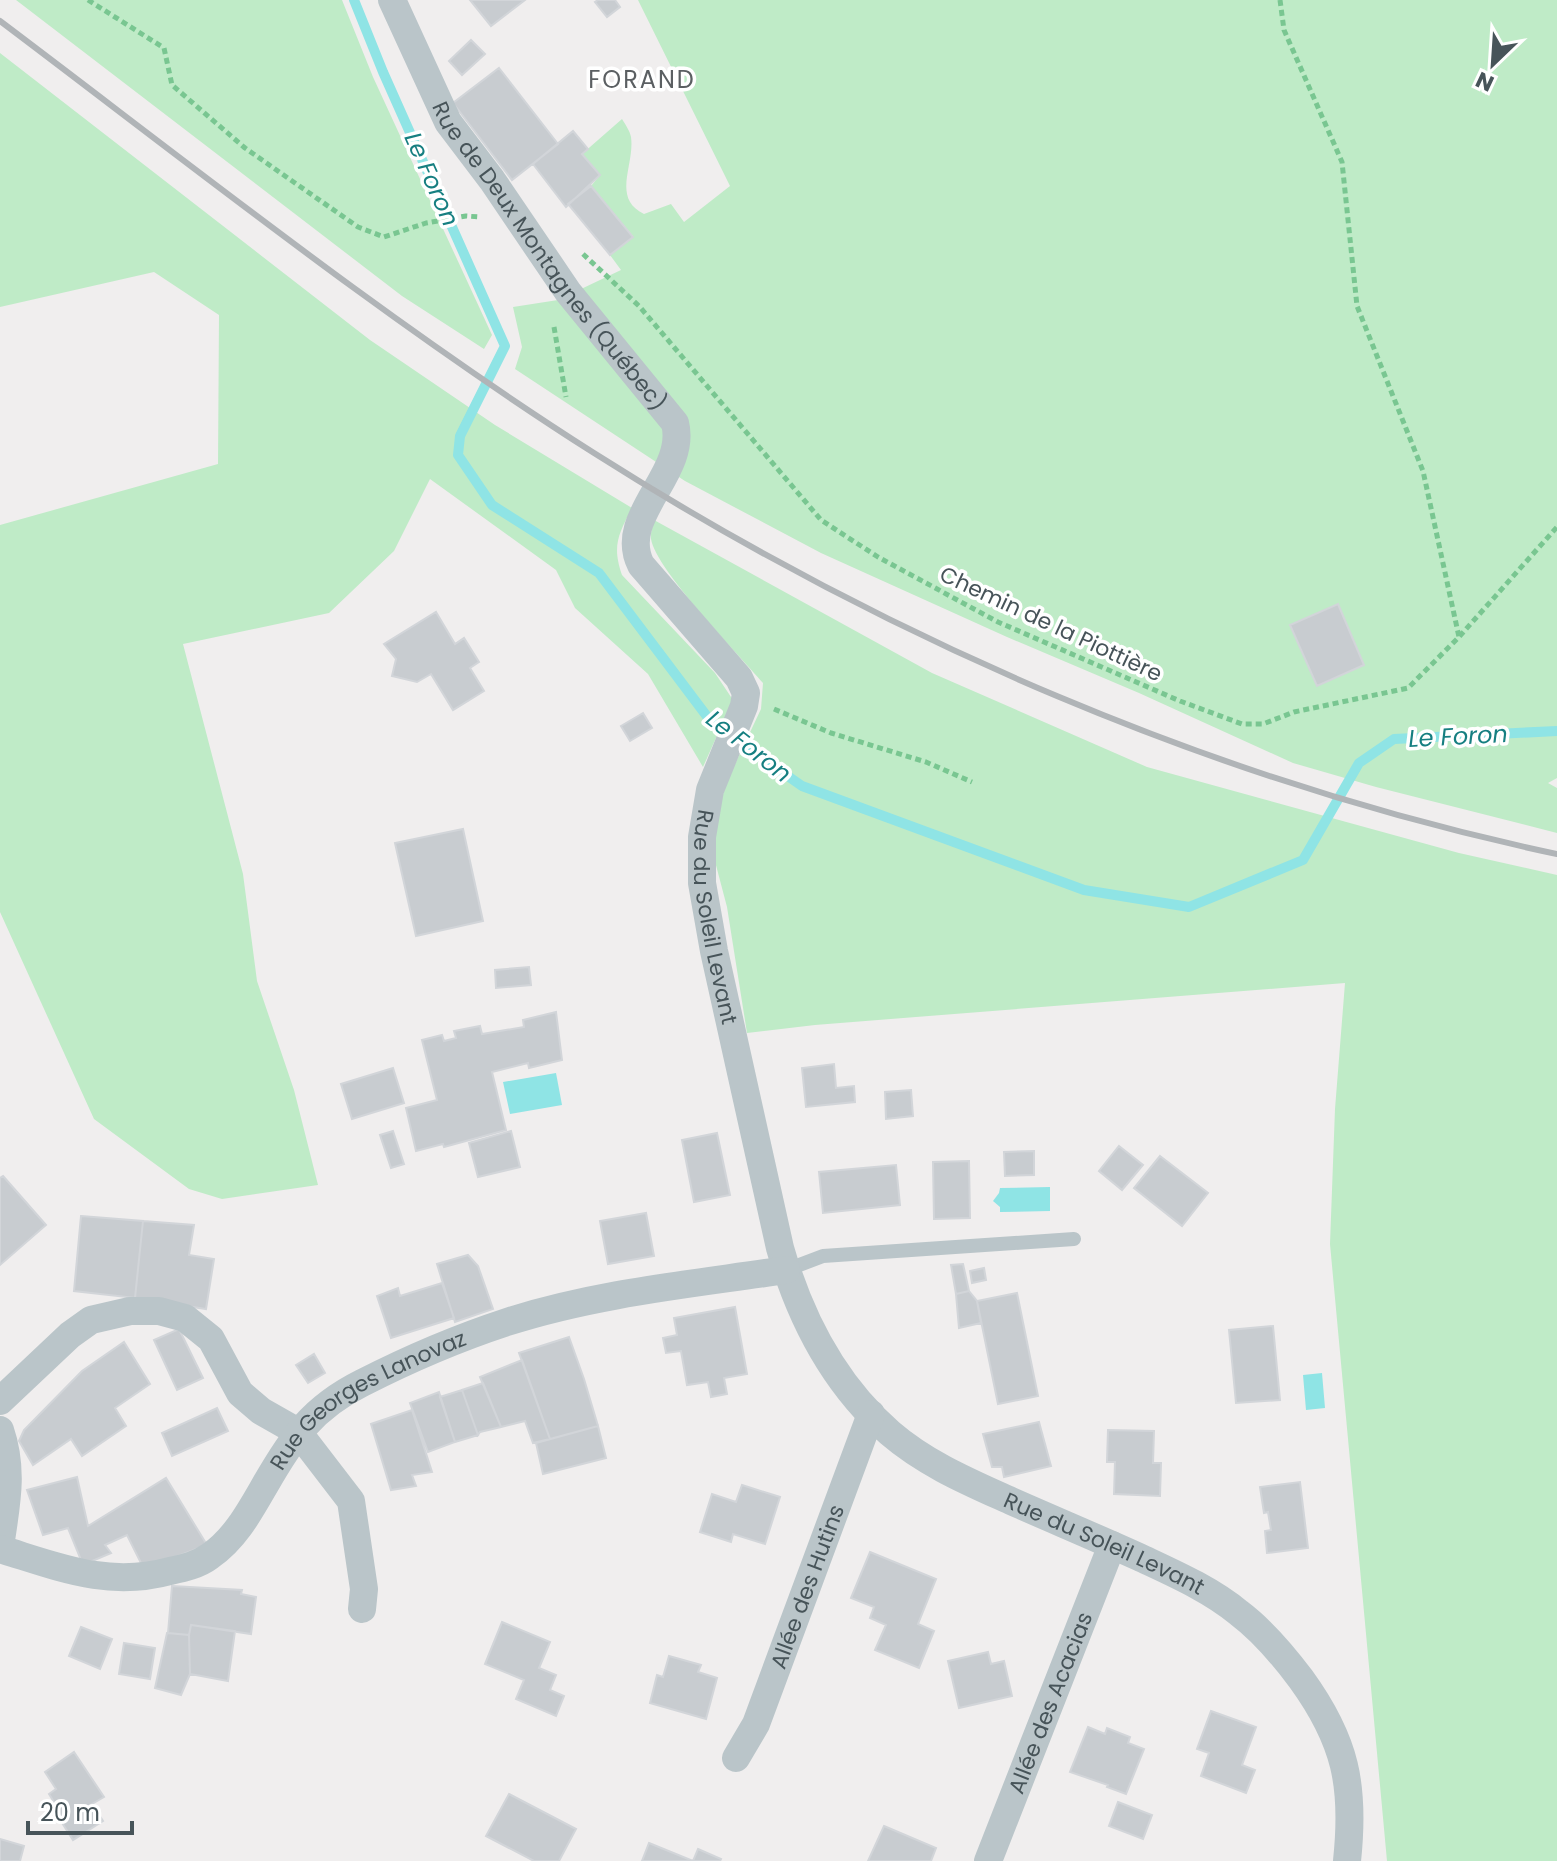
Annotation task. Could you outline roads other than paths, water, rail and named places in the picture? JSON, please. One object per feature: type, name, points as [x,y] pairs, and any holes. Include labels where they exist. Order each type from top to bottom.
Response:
[{"type":"street","name":"Rue de Deux Montagnes (Québec)","points":[[392,0],[448,122],[568,292],[675,423],[676,449],[635,537],[635,548],[641,565],[739,678],[745,700]]},
{"type":"street","name":"Rue du Soleil Levant","points":[[745,700],[710,790],[702,837],[704,901],[786,1270],[795,1296],[821,1347],[845,1384],[871,1414],[909,1447],[946,1471],[1175,1574],[1238,1611],[1261,1632],[1299,1676],[1326,1717],[1347,1768],[1351,1817],[1347,1861]]},
{"type":"street","name":"Rue Georges Lanovaz","points":[[0,1548],[77,1573],[117,1579],[161,1574],[201,1562],[224,1544],[242,1524],[298,1432],[317,1411],[338,1396],[441,1347],[508,1322],[629,1294],[786,1270]]},
{"type":"street","points":[[0,1401],[70,1335],[91,1320],[117,1312],[159,1311],[185,1318],[204,1331],[216,1347],[240,1393],[252,1405],[298,1432],[351,1501],[364,1589],[362,1609]]},
{"type":"street","name":"Allée des Hutins","points":[[736,1758],[756,1724],[871,1414]]},
{"type":"street","points":[[0,1430],[10,1472],[0,1548]]},
{"type":"street","name":"Allée des Acacias","points":[[988,1861],[1112,1545]]},
{"type":"lane","points":[[786,1270],[823,1256],[1074,1239]]},
{"type":"water","points":[[556,1073],[562,1105],[510,1114],[503,1082]]},
{"type":"water","points":[[1050,1187],[1050,1211],[1000,1212],[1000,1207],[993,1201],[1000,1188]]},
{"type":"water","points":[[1322,1373],[1325,1408],[1306,1410],[1303,1375]]},
{"type":"waterway","name":"Le Foron","points":[[354,0],[505,346],[460,436],[458,455],[492,505],[599,573],[712,723],[802,786],[1084,890],[1189,907],[1303,860],[1359,763],[1394,739],[1557,731]]},
{"type":"railway","points":[[0,21],[367,298],[517,403],[706,521],[820,584],[938,643],[1180,745],[1304,787],[1430,824],[1557,854]]},
{"type":"district","name":"FORAND","points":[[642,79]]}]
